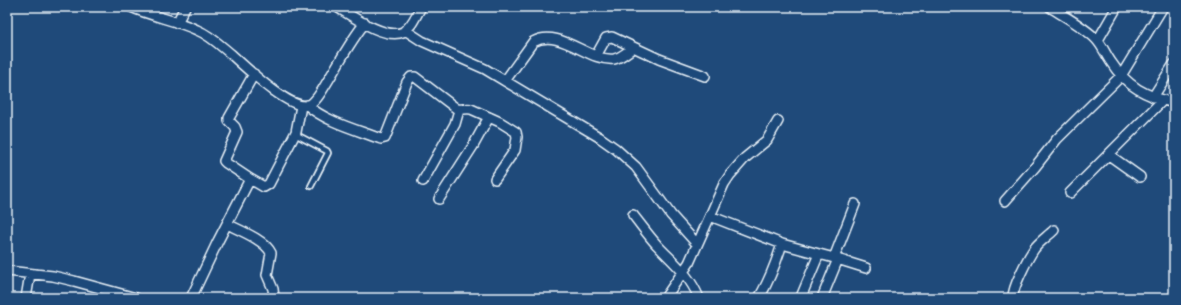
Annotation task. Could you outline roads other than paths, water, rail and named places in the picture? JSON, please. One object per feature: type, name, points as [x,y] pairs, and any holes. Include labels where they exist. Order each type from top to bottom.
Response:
[{"type":"street","points":[[132,7],[192,27],[205,34],[220,44],[272,90],[296,105],[311,104],[320,93],[361,28]]},
{"type":"street","points":[[177,23],[185,7]]},
{"type":"street","points":[[338,7],[361,28],[396,33],[402,32],[410,26],[422,7]]},
{"type":"street","points":[[1050,7],[1090,33],[1098,40],[1121,76],[1135,88],[1153,97],[1174,104]]},
{"type":"street","points":[[1098,40],[1117,7]]},
{"type":"street","points":[[1005,201],[1057,139],[1121,76],[1163,7]]},
{"type":"street","points":[[405,30],[422,41],[470,62],[505,81],[599,136],[628,158],[672,215],[697,244]]},
{"type":"street","points":[[596,56],[606,38],[609,36],[633,48],[705,76]]},
{"type":"street","points":[[505,81],[533,42],[539,39],[551,39],[570,43],[596,56],[615,59],[633,48]]},
{"type":"street","points":[[1153,97],[1174,64]]},
{"type":"street","points":[[254,74],[229,118],[229,121],[235,127],[237,132],[224,161],[250,179],[264,187],[269,184],[295,134],[304,105]]},
{"type":"street","points":[[304,105],[342,124],[381,139],[385,138],[407,82],[411,76],[416,77],[459,110]]},
{"type":"street","points":[[1070,193],[1163,100]]},
{"type":"street","points":[[459,110],[466,108],[471,109],[511,128],[516,132],[517,137],[515,150],[495,179]]},
{"type":"street","points":[[423,181],[455,124],[459,110]]},
{"type":"street","points":[[439,199],[473,146],[489,117]]},
{"type":"street","points":[[667,296],[684,272],[724,184],[733,170],[767,140],[778,120]]},
{"type":"street","points":[[1109,155],[1140,177]]},
{"type":"street","points":[[191,298],[226,224],[250,179]]},
{"type":"street","points":[[822,298],[855,204]]},
{"type":"street","points":[[633,215],[656,243],[684,272],[694,285],[699,298]]},
{"type":"street","points":[[710,216],[782,244],[866,268]]},
{"type":"street","points":[[226,224],[262,243],[270,250],[271,253],[266,275],[273,289],[274,298]]},
{"type":"street","points":[[1013,298],[1018,280],[1034,249],[1054,230]]},
{"type":"street","points":[[759,298],[774,268],[782,244]]},
{"type":"street","points":[[801,297],[819,254]]},
{"type":"street","points":[[7,271],[74,280],[136,298]]},
{"type":"street","points":[[26,298],[30,274]]},
{"type":"lane","points":[[295,134],[327,151],[328,153],[311,186]]}]
